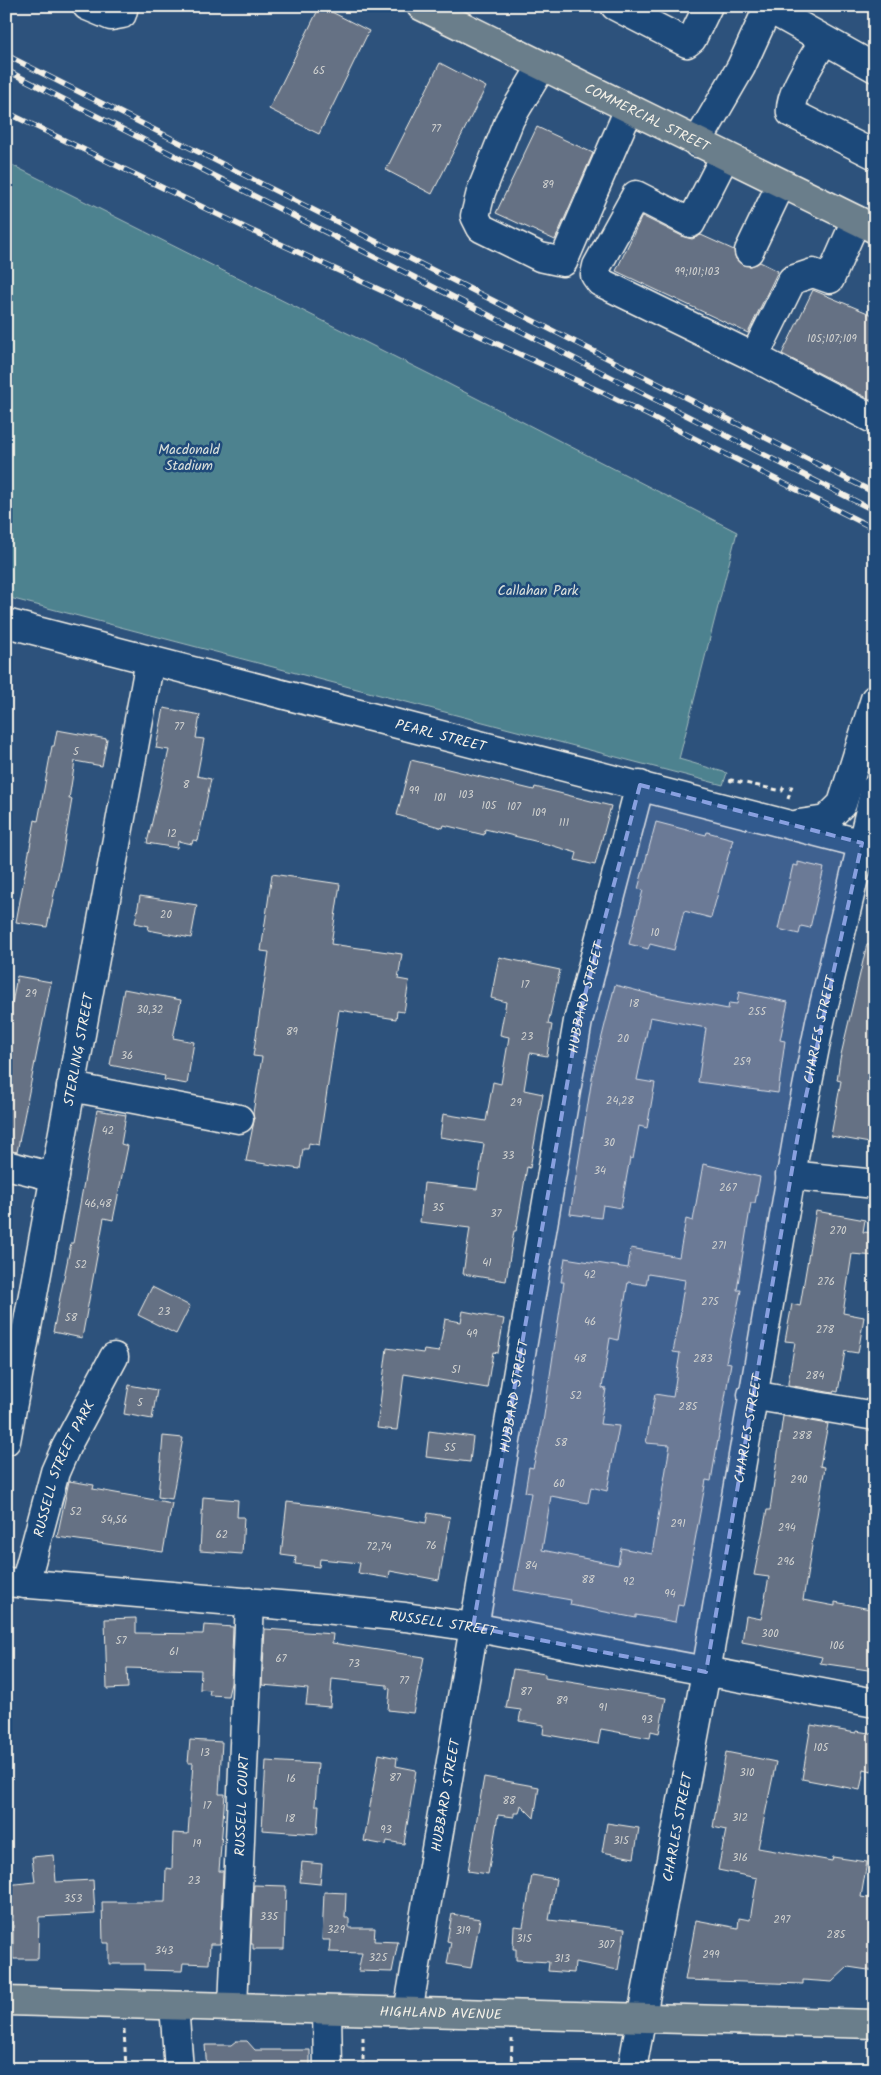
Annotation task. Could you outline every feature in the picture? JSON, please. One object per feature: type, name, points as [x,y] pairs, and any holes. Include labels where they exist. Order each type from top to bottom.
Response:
[{"type":"main road","name":"COMMERCIAL STREET","points":[[421,6],[697,143],[866,224]]},
{"type":"main road","name":"HIGHLAND AVENUE","points":[[6,2000],[875,2024]]},
{"type":"street","points":[[87,6],[111,16],[128,9]]},
{"type":"street","points":[[614,6],[687,43],[692,39],[708,6]]},
{"type":"street","points":[[697,143],[741,67],[766,7],[875,68]]},
{"type":"street","points":[[824,40],[793,96],[790,107],[792,113],[875,155]]},
{"type":"street","points":[[542,66],[510,119],[480,192],[476,216],[480,228],[540,257],[564,262],[629,109]]},
{"type":"street","points":[[725,156],[691,223],[636,195],[597,266],[595,275],[600,282],[754,357],[875,420]]},
{"type":"street","points":[[749,251],[781,184]]},
{"type":"street","points":[[754,357],[792,280],[813,273],[830,279],[866,224]]},
{"type":"street","name":"PEARL STREET","points":[[6,623],[640,785],[784,813],[868,845]]},
{"type":"street","name":"STERLING STREET","points":[[6,1441],[150,660]]},
{"type":"street","points":[[784,813],[804,824],[821,822],[838,811],[848,790],[875,699]]},
{"type":"street","name":"HUBBARD STREET","points":[[408,2012],[578,1021],[640,785]]},
{"type":"street","name":"CHARLES STREET","points":[[632,2069],[706,1672],[790,1175],[820,1022],[868,845],[875,789]]},
{"type":"street","points":[[71,1087],[239,1119]]},
{"type":"street","points":[[6,1165],[55,1177]]},
{"type":"street","points":[[790,1175],[875,1184]]},
{"type":"street","name":"RUSSELL STREET PARK","points":[[16,1583],[55,1472],[66,1447],[114,1357]]},
{"type":"street","points":[[752,1395],[875,1416]]},
{"type":"street","name":"RUSSELL STREET","points":[[16,1583],[396,1616],[473,1628],[875,1703]]},
{"type":"street","name":"RUSSELL COURT","points":[[233,2007],[250,1602]]},
{"type":"street","points":[[174,2006],[179,2069]]},
{"type":"street","points":[[327,2010],[328,2069]]},
{"type":"path","points":[[728,786],[731,780],[782,791],[785,783]]},
{"type":"path","points":[[784,813],[792,785]]},
{"type":"path","points":[[122,2004],[126,2069]]},
{"type":"path","points":[[363,2011],[363,2069]]},
{"type":"highlighted area","points":[[640,785],[862,843],[800,1123],[706,1672],[473,1627],[578,1021]]},
{"type":"green space","name":"Macdonald Stadium","points":[[6,162],[441,380],[737,532],[679,759],[727,773],[723,785],[6,597]]},
{"type":"building","points":[[320,6],[369,31],[319,134],[269,109]]},
{"type":"building","points":[[440,63],[486,87],[432,194],[386,170]]},
{"type":"building","points":[[537,127],[593,153],[555,240],[496,213]]},
{"type":"building","points":[[642,216],[684,237],[692,239],[701,235],[734,250],[736,259],[743,265],[751,266],[760,262],[778,271],[748,333],[616,271]]},
{"type":"building","points":[[813,290],[875,316],[875,402],[782,354]]},
{"type":"building","points":[[164,708],[200,715],[196,738],[204,739],[197,776],[211,779],[198,841],[193,840],[192,844],[178,841],[177,848],[147,843],[169,750],[156,748]]},
{"type":"building","points":[[57,730],[107,739],[102,766],[75,761],[69,799],[72,799],[47,927],[16,922],[35,820],[38,821],[52,746],[54,746]]},
{"type":"building","points":[[411,760],[534,790],[535,787],[611,806],[595,865],[575,860],[577,853],[547,844],[485,829],[484,835],[444,825],[443,828],[397,815]]},
{"type":"building","points":[[656,822],[706,835],[707,832],[733,839],[711,918],[684,911],[674,950],[650,944],[648,949],[629,944],[643,890],[638,889]]},
{"type":"building","points":[[798,862],[824,868],[810,928],[801,926],[799,934],[778,929],[793,865],[798,866]]},
{"type":"building","points":[[272,874],[340,884],[331,944],[402,954],[398,979],[409,981],[404,1012],[397,1011],[396,1019],[339,1010],[319,1145],[309,1143],[308,1149],[303,1149],[300,1169],[246,1161],[254,1121],[253,1113],[262,1057],[253,1056],[269,952],[261,951]]},
{"type":"building","points":[[140,896],[197,905],[191,938],[148,930],[149,926],[135,923]]},
{"type":"building","points":[[867,944],[875,945],[875,1144],[831,1136],[841,1081],[837,1080],[840,1059]]},
{"type":"building","points":[[499,957],[560,970],[548,1024],[552,1025],[547,1056],[530,1053],[524,1090],[543,1094],[530,1168],[527,1167],[516,1231],[514,1231],[506,1281],[463,1274],[470,1228],[420,1222],[424,1183],[477,1189],[484,1144],[440,1137],[443,1114],[486,1121],[493,1082],[501,1084],[509,1037],[500,1035],[506,1002],[491,998]]},
{"type":"building","points":[[17,976],[51,982],[17,1152],[6,1150],[6,1013],[10,1015]]},
{"type":"building","points":[[615,985],[650,994],[728,1009],[729,1003],[737,1004],[739,992],[788,1002],[780,1040],[785,1041],[778,1093],[698,1082],[706,1028],[650,1017],[637,1080],[655,1083],[647,1128],[639,1126],[633,1159],[630,1158],[621,1208],[603,1205],[601,1218],[570,1214],[593,1072]]},
{"type":"building","points":[[124,989],[181,1000],[173,1038],[194,1042],[187,1084],[164,1080],[165,1076],[110,1065]]},
{"type":"building","points":[[97,1110],[126,1115],[121,1144],[128,1146],[113,1220],[104,1218],[82,1338],[53,1332],[71,1243],[73,1243]]},
{"type":"building","points":[[703,1164],[760,1177],[755,1203],[751,1203],[737,1290],[741,1290],[726,1362],[731,1363],[711,1481],[706,1480],[683,1606],[678,1605],[675,1622],[636,1615],[636,1618],[570,1605],[571,1600],[514,1590],[531,1493],[525,1492],[529,1467],[533,1468],[542,1429],[564,1282],[561,1282],[565,1258],[628,1268],[631,1248],[679,1257],[686,1219],[693,1221]],"holes":[[[648,1274],[685,1280],[673,1352],[680,1353],[673,1397],[655,1394],[646,1443],[670,1445],[652,1554],[621,1548],[618,1565],[542,1550],[551,1496],[588,1503],[591,1487],[607,1491],[619,1426],[600,1424],[606,1389],[602,1388],[610,1338],[618,1340],[628,1282],[646,1285]]]},
{"type":"building","points":[[816,1211],[865,1220],[863,1232],[875,1233],[875,1256],[852,1254],[843,1313],[864,1317],[858,1353],[845,1351],[838,1392],[834,1391],[833,1393],[788,1385],[795,1342],[785,1341],[792,1304],[800,1306]]},
{"type":"building","points":[[152,1287],[190,1306],[176,1334],[138,1315]]},
{"type":"building","points":[[463,1311],[504,1319],[498,1353],[493,1352],[487,1388],[404,1374],[397,1430],[377,1428],[387,1348],[423,1353],[424,1350],[439,1352],[445,1319],[461,1322]]},
{"type":"building","points":[[129,1385],[157,1390],[152,1419],[124,1414]]},
{"type":"building","points":[[783,1416],[828,1424],[820,1466],[825,1467],[803,1600],[835,1606],[835,1602],[875,1610],[875,1671],[820,1663],[822,1657],[742,1642],[746,1616],[761,1619],[769,1577],[754,1575],[767,1510],[770,1510]]},
{"type":"building","points":[[429,1431],[473,1437],[470,1462],[426,1457]]},
{"type":"building","points":[[163,1436],[183,1438],[172,1499],[158,1497]]},
{"type":"building","points":[[69,1481],[94,1485],[93,1489],[172,1503],[163,1552],[57,1537]]},
{"type":"building","points":[[203,1497],[238,1500],[237,1517],[244,1517],[242,1554],[200,1551]]},
{"type":"building","points":[[287,1502],[339,1508],[426,1523],[428,1513],[450,1517],[439,1580],[390,1571],[389,1578],[358,1573],[360,1563],[320,1559],[319,1567],[295,1564],[296,1557],[281,1555]]},
{"type":"building","points":[[136,1618],[136,1633],[203,1634],[204,1625],[233,1627],[231,1683],[228,1696],[209,1695],[210,1690],[200,1689],[201,1670],[127,1668],[128,1688],[107,1689],[105,1619]]},
{"type":"building","points":[[265,1629],[333,1634],[332,1643],[424,1657],[413,1713],[388,1710],[390,1689],[387,1688],[387,1685],[332,1679],[330,1707],[306,1705],[308,1689],[262,1685]]},
{"type":"building","points":[[513,1669],[545,1674],[545,1678],[666,1698],[659,1733],[651,1731],[650,1738],[601,1729],[598,1744],[543,1734],[544,1725],[519,1721],[521,1710],[506,1708]]},
{"type":"building","points":[[811,1725],[856,1733],[856,1731],[875,1734],[875,1755],[872,1771],[864,1769],[860,1790],[802,1779]]},
{"type":"building","points":[[190,1740],[222,1742],[219,1794],[225,1794],[219,1871],[223,1871],[220,1944],[210,1944],[209,1964],[183,1963],[182,1971],[144,1970],[144,1964],[109,1964],[109,1943],[103,1943],[102,1902],[165,1902],[166,1868],[172,1869],[173,1833],[188,1834],[193,1763],[188,1763]]},
{"type":"building","points":[[726,1752],[776,1762],[758,1848],[832,1861],[833,1857],[867,1862],[861,1897],[875,1899],[875,1971],[848,1967],[832,1982],[803,1980],[803,1984],[685,1980],[696,1920],[738,1928],[739,1918],[750,1920],[757,1878],[718,1870],[726,1830],[713,1827]]},
{"type":"building","points":[[379,1754],[397,1758],[396,1766],[416,1770],[404,1844],[387,1841],[386,1845],[364,1841]]},
{"type":"building","points":[[266,1761],[318,1764],[315,1805],[319,1805],[317,1834],[262,1830]]},
{"type":"building","points":[[484,1777],[539,1787],[534,1818],[521,1805],[519,1813],[514,1813],[514,1817],[498,1815],[488,1874],[468,1871]]},
{"type":"building","points":[[607,1823],[639,1828],[634,1858],[602,1852]]},
{"type":"building","points":[[54,1855],[56,1882],[93,1880],[95,1914],[39,1917],[38,1959],[13,1959],[13,1915],[6,1915],[6,1885],[35,1882],[32,1857]]},
{"type":"building","points":[[302,1862],[322,1864],[320,1884],[300,1882]]},
{"type":"building","points":[[532,1875],[556,1879],[549,1920],[625,1929],[618,1970],[575,1962],[574,1973],[548,1971],[549,1962],[516,1960],[516,1949],[513,1949],[514,1926],[523,1927]]},
{"type":"building","points":[[254,1885],[286,1886],[284,1949],[253,1949],[253,1944],[251,1944]]},
{"type":"building","points":[[324,1892],[346,1893],[345,1918],[349,1918],[349,1928],[375,1928],[374,1941],[398,1942],[392,1972],[358,1971],[362,1953],[329,1952],[330,1940],[322,1940]]},
{"type":"building","points":[[452,1914],[480,1919],[471,1968],[447,1964],[451,1942],[447,1941]]},
{"type":"building","points":[[236,2041],[247,2041],[255,2050],[310,2050],[310,2069],[207,2069],[205,2045],[231,2045]]},
{"type":"railway","points":[[6,55],[875,493]]},
{"type":"railway","points":[[6,70],[875,511]]},
{"type":"railway","points":[[6,112],[248,229],[604,393],[875,529]]},
{"type":"park label","name":"Callahan Park","points":[[538,590]]}]
